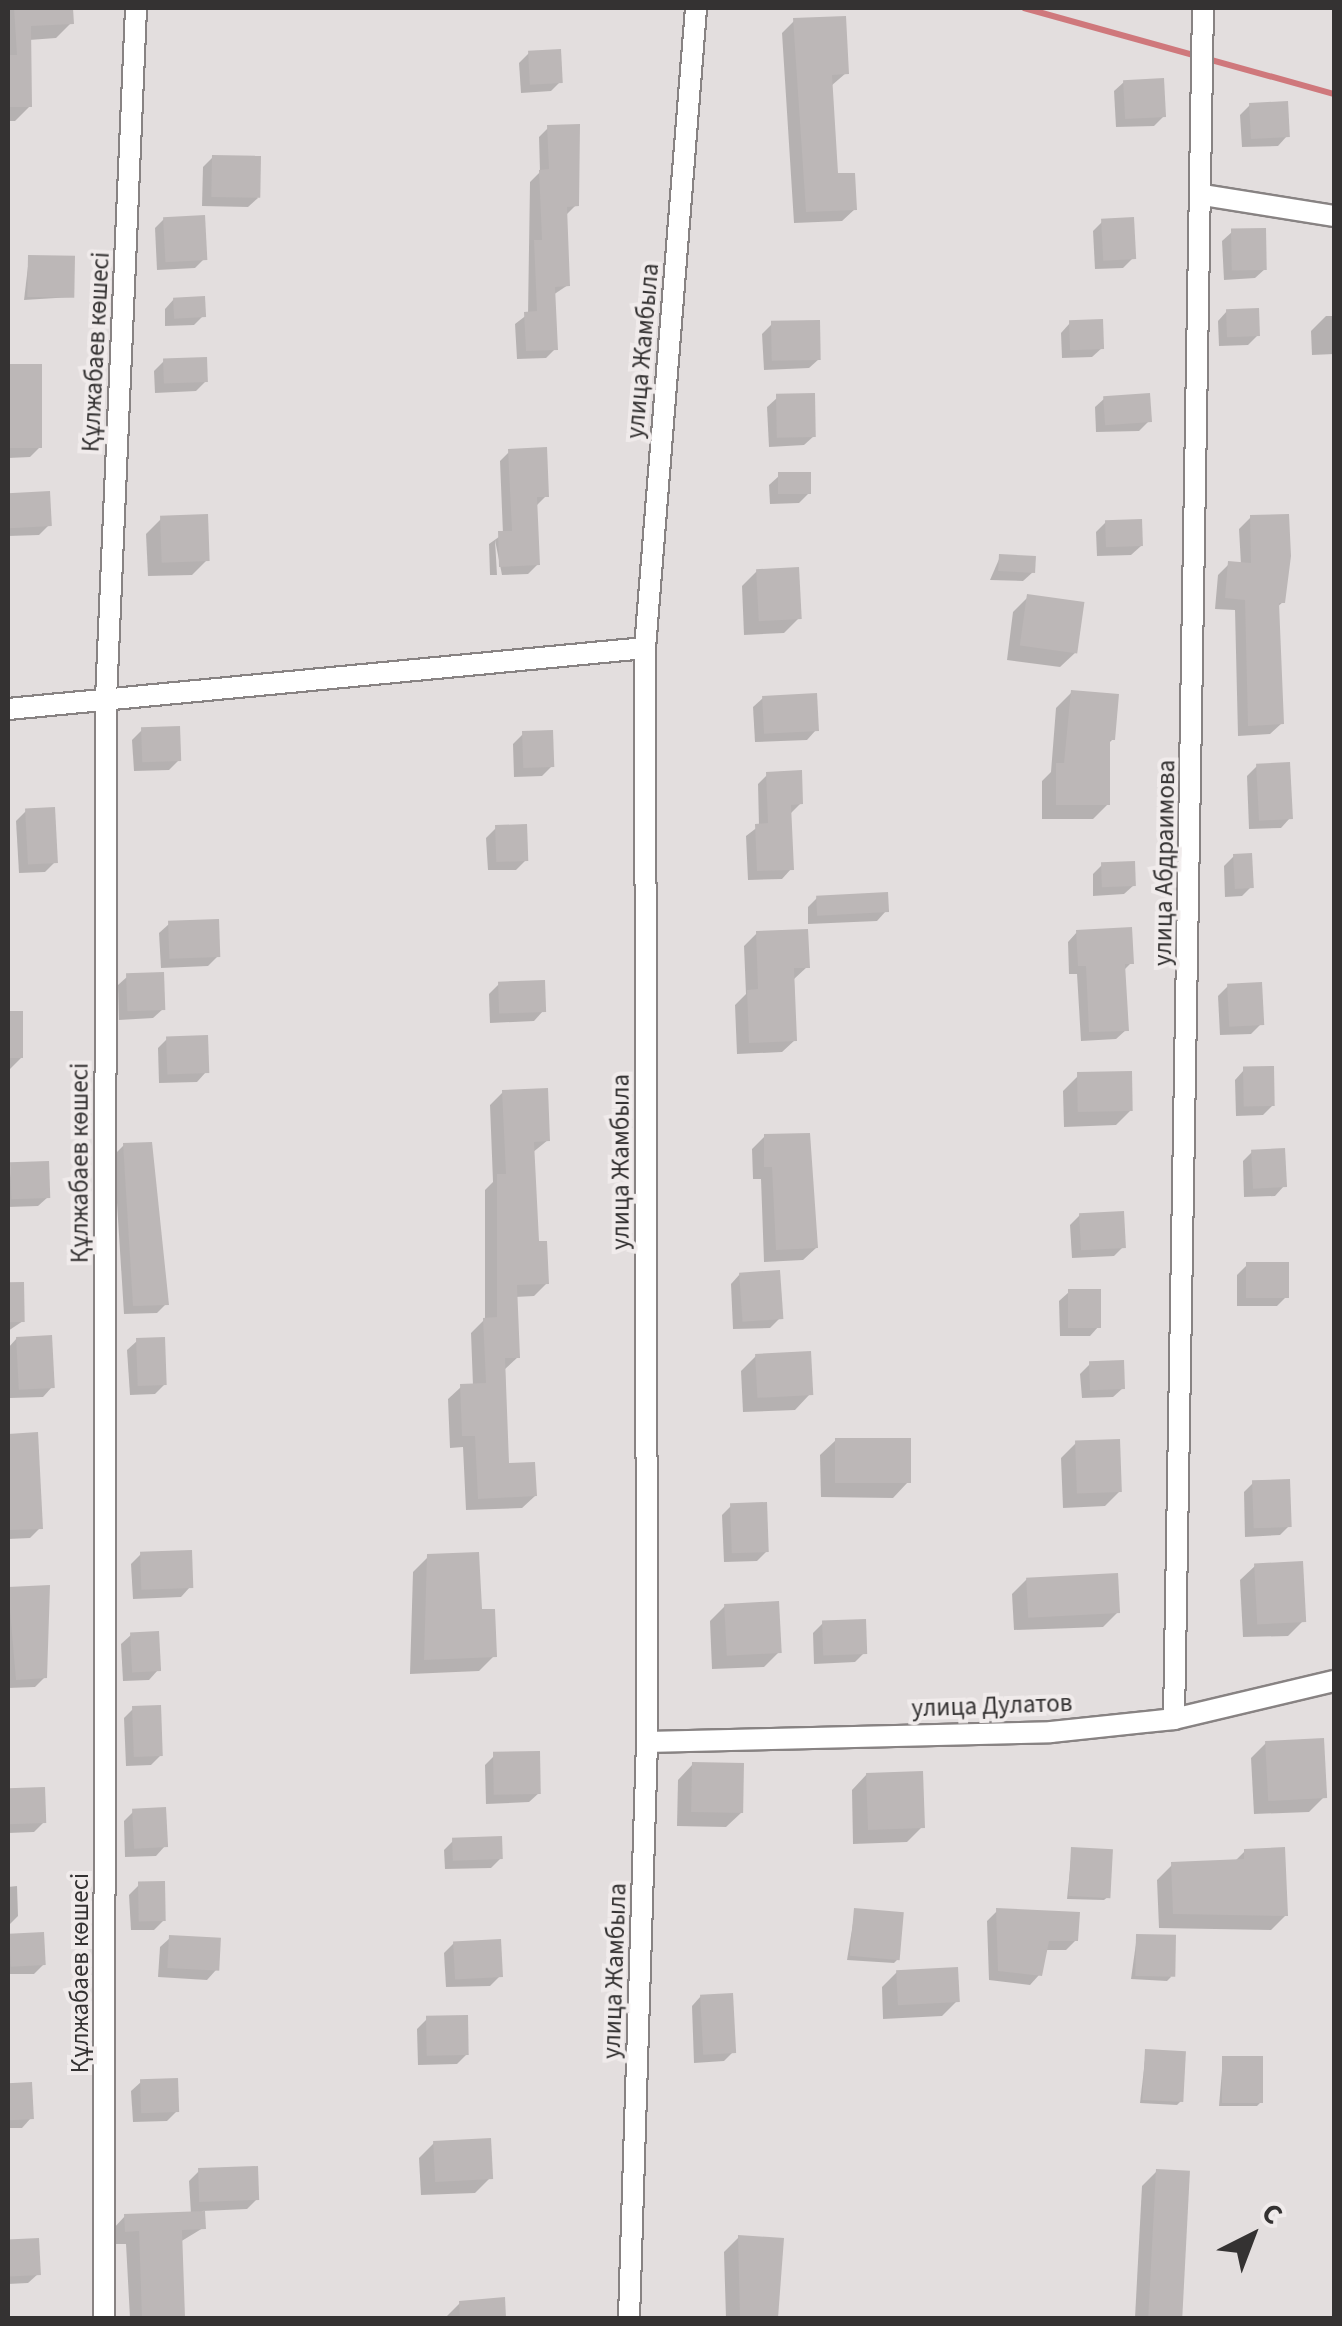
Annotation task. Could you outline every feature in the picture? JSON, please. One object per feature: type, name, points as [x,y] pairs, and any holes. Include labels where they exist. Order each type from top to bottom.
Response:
[{"type":"street","name":"Құлжабаев көшесі","points":[[104,2318],[106,699],[136,8]]},
{"type":"street","name":"улица Жамбыла","points":[[629,2318],[647,1742],[644,648],[696,8]]},
{"type":"street","name":"улица Абдраимова","points":[[1174,1719],[1204,8]]},
{"type":"street","points":[[1203,195],[1334,216]]},
{"type":"street","points":[[8,709],[644,648]]},
{"type":"street","name":"улица Дулатов","points":[[647,1742],[1051,1732],[1174,1719],[1334,1682]]},
{"type":"building","points":[[14,8],[73,8],[74,24],[31,26],[32,107],[8,107],[8,55],[17,55]]},
{"type":"building","points":[[846,16],[849,74],[832,75],[838,173],[855,173],[857,210],[806,212],[793,18]]},
{"type":"building","points":[[561,49],[563,83],[530,85],[528,51]]},
{"type":"building","points":[[1164,78],[1166,117],[1125,119],[1123,80]]},
{"type":"building","points":[[1288,101],[1290,137],[1251,139],[1249,103]]},
{"type":"building","points":[[580,124],[579,206],[567,207],[570,286],[555,287],[558,350],[526,351],[524,312],[537,311],[534,240],[542,240],[539,170],[549,169],[547,125]]},
{"type":"building","points":[[212,155],[261,156],[260,198],[211,197]]},
{"type":"building","points":[[205,215],[207,260],[165,262],[163,217]]},
{"type":"building","points":[[1134,217],[1136,259],[1103,261],[1101,219]]},
{"type":"building","points":[[1266,228],[1267,270],[1232,271],[1231,229]]},
{"type":"building","points":[[28,255],[75,256],[74,298],[27,297]]},
{"type":"building","points":[[205,296],[206,317],[174,319],[173,298]]},
{"type":"building","points":[[1259,308],[1260,336],[1227,337],[1226,309]]},
{"type":"building","points":[[1103,319],[1104,349],[1070,350],[1069,320]]},
{"type":"building","points":[[820,320],[821,360],[772,361],[771,321]]},
{"type":"building","points":[[207,357],[208,382],[164,384],[163,359]]},
{"type":"building","points":[[8,364],[42,364],[42,448],[8,448]]},
{"type":"building","points":[[815,393],[816,437],[777,438],[776,394]]},
{"type":"building","points":[[1150,393],[1152,422],[1105,425],[1103,396]]},
{"type":"building","points":[[547,447],[549,497],[537,497],[540,565],[499,567],[498,531],[512,531],[508,449]]},
{"type":"building","points":[[778,472],[811,472],[811,494],[778,494]]},
{"type":"building","points":[[50,491],[52,526],[10,528],[8,493]]},
{"type":"building","points":[[208,514],[210,561],[162,563],[160,516]]},
{"type":"building","points":[[1289,514],[1291,556],[1285,603],[1279,603],[1284,724],[1248,726],[1245,600],[1225,598],[1228,561],[1251,563],[1250,515]]},
{"type":"building","points":[[1142,519],[1143,546],[1106,547],[1105,520]]},
{"type":"building","points":[[999,554],[1036,556],[1035,573],[998,571]]},
{"type":"building","points":[[799,567],[802,619],[759,621],[756,569]]},
{"type":"building","points":[[1027,594],[1084,602],[1077,654],[1020,645]]},
{"type":"building","points":[[1071,690],[1119,694],[1115,740],[1110,740],[1110,805],[1056,805],[1056,763],[1064,763]]},
{"type":"building","points":[[817,693],[819,731],[764,734],[762,696]]},
{"type":"building","points":[[180,726],[181,761],[142,762],[141,727]]},
{"type":"building","points":[[553,730],[554,767],[523,768],[522,731]]},
{"type":"building","points":[[1290,762],[1293,819],[1259,821],[1256,764]]},
{"type":"building","points":[[802,770],[803,804],[791,805],[794,870],[757,871],[755,824],[768,823],[766,772]]},
{"type":"building","points":[[55,807],[58,863],[28,864],[25,809]]},
{"type":"building","points":[[527,824],[528,861],[496,862],[495,825]]},
{"type":"building","points":[[1252,853],[1254,888],[1235,889],[1233,854]]},
{"type":"building","points":[[1135,861],[1136,886],[1102,887],[1101,862]]},
{"type":"building","points":[[888,892],[889,912],[817,916],[816,896]]},
{"type":"building","points":[[219,919],[220,957],[169,959],[168,921]]},
{"type":"building","points":[[1132,927],[1134,964],[1125,964],[1129,1031],[1089,1032],[1086,966],[1078,966],[1076,930]]},
{"type":"building","points":[[808,929],[810,968],[794,968],[797,1041],[749,1043],[747,990],[758,989],[756,931]]},
{"type":"building","points":[[164,972],[165,1010],[127,1011],[126,973]]},
{"type":"building","points":[[545,980],[546,1012],[499,1014],[498,982]]},
{"type":"building","points":[[1262,982],[1264,1025],[1229,1027],[1227,984]]},
{"type":"building","points":[[8,1011],[23,1011],[23,1058],[8,1058]]},
{"type":"building","points":[[208,1035],[209,1073],[167,1074],[166,1036]]},
{"type":"building","points":[[1274,1066],[1275,1106],[1244,1107],[1243,1067]]},
{"type":"building","points":[[1132,1071],[1133,1111],[1078,1112],[1077,1072]]},
{"type":"building","points":[[548,1088],[550,1141],[534,1142],[539,1241],[547,1241],[549,1284],[517,1285],[520,1358],[505,1358],[509,1463],[535,1462],[537,1496],[478,1499],[475,1436],[462,1436],[460,1384],[486,1383],[483,1318],[497,1317],[497,1174],[506,1174],[502,1090]]},
{"type":"building","points":[[810,1133],[818,1248],[776,1250],[772,1167],[764,1167],[764,1134]]},
{"type":"building","points":[[152,1142],[169,1305],[133,1306],[123,1143]]},
{"type":"building","points":[[1285,1148],[1287,1187],[1253,1189],[1251,1150]]},
{"type":"building","points":[[49,1161],[50,1198],[11,1199],[10,1162]]},
{"type":"building","points":[[1124,1211],[1126,1248],[1081,1250],[1079,1213]]},
{"type":"building","points":[[1246,1262],[1289,1262],[1289,1298],[1246,1298]]},
{"type":"building","points":[[780,1270],[783,1319],[743,1322],[739,1273]]},
{"type":"building","points":[[8,1282],[24,1282],[25,1322],[9,1322]]},
{"type":"building","points":[[1068,1289],[1101,1289],[1101,1328],[1068,1328]]},
{"type":"building","points":[[52,1335],[55,1388],[19,1390],[16,1337]]},
{"type":"building","points":[[165,1337],[167,1385],[138,1386],[136,1338]]},
{"type":"building","points":[[811,1351],[813,1395],[757,1398],[755,1354]]},
{"type":"building","points":[[1124,1360],[1125,1389],[1090,1390],[1089,1361]]},
{"type":"building","points":[[38,1432],[43,1529],[8,1530],[8,1434]]},
{"type":"building","points":[[835,1438],[911,1438],[911,1483],[835,1483]]},
{"type":"building","points":[[1120,1439],[1122,1492],[1077,1494],[1075,1441]]},
{"type":"building","points":[[1290,1479],[1292,1527],[1254,1528],[1252,1480]]},
{"type":"building","points":[[767,1502],[769,1552],[732,1553],[730,1503]]},
{"type":"building","points":[[192,1550],[193,1588],[141,1590],[140,1552]]},
{"type":"building","points":[[479,1552],[482,1609],[495,1609],[497,1657],[424,1660],[427,1554]]},
{"type":"building","points":[[1303,1561],[1306,1622],[1257,1624],[1254,1564]]},
{"type":"building","points":[[1118,1573],[1120,1613],[1028,1618],[1026,1578]]},
{"type":"building","points":[[50,1585],[47,1678],[16,1680],[8,1587]]},
{"type":"building","points":[[779,1601],[782,1653],[727,1656],[724,1604]]},
{"type":"building","points":[[866,1619],[867,1654],[823,1656],[822,1621]]},
{"type":"building","points":[[159,1631],[161,1671],[132,1672],[130,1633]]},
{"type":"building","points":[[161,1705],[163,1756],[134,1757],[132,1706]]},
{"type":"building","points":[[1324,1738],[1327,1798],[1268,1801],[1265,1741]]},
{"type":"building","points":[[540,1751],[541,1794],[494,1795],[493,1752]]},
{"type":"building","points":[[692,1762],[744,1763],[743,1813],[691,1812]]},
{"type":"building","points":[[923,1771],[925,1828],[868,1830],[866,1773]]},
{"type":"building","points":[[45,1787],[46,1823],[9,1824],[8,1788]]},
{"type":"building","points":[[166,1807],[168,1847],[134,1849],[132,1809]]},
{"type":"building","points":[[502,1836],[503,1859],[453,1861],[452,1838]]},
{"type":"building","points":[[1071,1847],[1113,1849],[1110,1898],[1068,1896]]},
{"type":"building","points":[[1285,1847],[1288,1916],[1173,1914],[1171,1862],[1244,1859],[1244,1849]]},
{"type":"building","points":[[138,1881],[165,1881],[166,1921],[139,1921]]},
{"type":"building","points":[[854,1908],[904,1912],[900,1960],[850,1956]]},
{"type":"building","points":[[996,1908],[1080,1912],[1078,1941],[1049,1941],[1042,1976],[998,1971]]},
{"type":"building","points":[[44,1932],[46,1965],[11,1967],[9,1934]]},
{"type":"building","points":[[1136,1934],[1176,1935],[1175,1977],[1135,1976]]},
{"type":"building","points":[[169,1935],[221,1938],[219,1971],[167,1968]]},
{"type":"building","points":[[501,1939],[503,1977],[455,1979],[453,1942]]},
{"type":"building","points":[[958,1967],[960,2002],[898,2005],[896,1970]]},
{"type":"building","points":[[733,1993],[736,2053],[703,2055],[700,1995]]},
{"type":"building","points":[[468,2015],[469,2055],[427,2056],[426,2016]]},
{"type":"building","points":[[1145,2049],[1186,2051],[1183,2102],[1142,2100]]},
{"type":"building","points":[[1222,2056],[1263,2056],[1263,2103],[1222,2103]]},
{"type":"building","points":[[178,2078],[179,2112],[141,2113],[140,2079]]},
{"type":"building","points":[[32,2082],[34,2119],[10,2120],[8,2083]]},
{"type":"building","points":[[491,2138],[493,2179],[435,2182],[433,2141]]},
{"type":"building","points":[[258,2166],[259,2200],[199,2202],[198,2168]]},
{"type":"building","points":[[1156,2169],[1190,2171],[1182,2318],[1148,2318]]},
{"type":"building","points":[[205,2211],[206,2229],[182,2230],[185,2317],[142,2318],[139,2231],[125,2232],[124,2214]]},
{"type":"building","points":[[738,2235],[784,2238],[778,2318],[740,2318]]},
{"type":"building","points":[[39,2238],[41,2275],[10,2277],[8,2240]]},
{"type":"building","points":[[505,2297],[506,2318],[460,2318],[459,2301]]},
{"type":"waterway","points":[[1024,8],[1334,94]]}]
